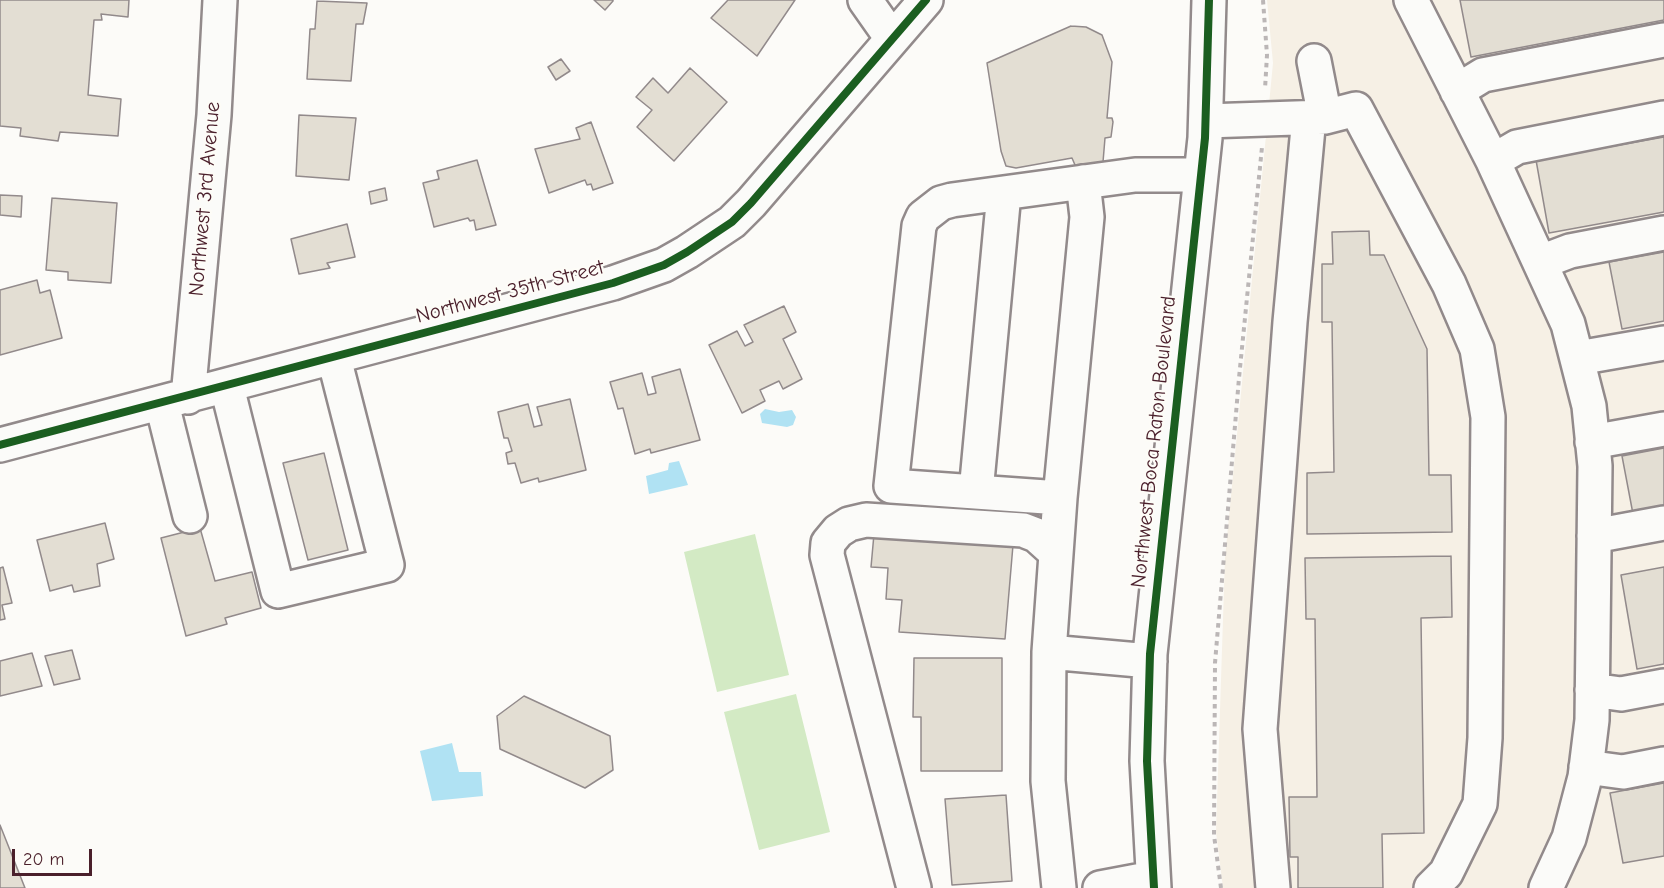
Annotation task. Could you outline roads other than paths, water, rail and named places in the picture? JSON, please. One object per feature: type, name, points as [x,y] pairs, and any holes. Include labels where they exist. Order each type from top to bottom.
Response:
[{"type":"street","name":"Northwest 3rd Avenue","points":[[190,516],[175,400],[214,115],[220,0]]},
{"type":"street","points":[[865,0],[891,37]]},
{"type":"street","name":"Northwest 35th Street","points":[[0,445],[227,387],[613,283],[655,268],[687,252],[732,222],[751,203],[891,37],[926,0]]},
{"type":"street","name":"Northwest Boca Raton Boulevard","points":[[1154,883],[1147,761],[1150,661],[1157,572],[1206,121],[1209,0]]},
{"type":"street","points":[[1411,0],[1493,161],[1541,262],[1568,324],[1589,406],[1594,536],[1592,690],[1586,767],[1569,838],[1546,888]]},
{"type":"street","points":[[1457,91],[1483,75],[1664,40]]},
{"type":"street","points":[[1273,888],[1260,729],[1290,322],[1317,117],[1314,61]]},
{"type":"street","points":[[1206,121],[1317,117],[1356,109],[1449,284],[1477,349],[1488,417],[1485,738],[1480,804],[1446,873],[1431,888]]},
{"type":"street","points":[[1493,161],[1516,147],[1664,118]]},
{"type":"street","points":[[1060,498],[891,486],[919,226],[923,217],[940,203],[1136,175],[1201,175]]},
{"type":"street","points":[[1059,888],[1048,781],[1049,652],[1060,498],[1087,217],[1083,182]]},
{"type":"street","points":[[976,492],[1004,193]]},
{"type":"street","points":[[1541,262],[1570,251],[1664,233]]},
{"type":"street","points":[[1578,358],[1664,343]]},
{"type":"street","points":[[227,387],[278,591],[387,565],[334,358]]},
{"type":"street","points":[[1592,442],[1664,429]]},
{"type":"street","points":[[914,888],[827,555],[828,543],[838,531],[849,524],[866,520],[1023,530],[1036,535],[1056,553]]},
{"type":"street","points":[[1594,536],[1664,523]]},
{"type":"street","points":[[1049,652],[1150,661]]},
{"type":"street","points":[[1592,690],[1621,694],[1664,686]]},
{"type":"street","points":[[1586,767],[1623,772],[1664,765]]},
{"type":"street","points":[[1100,888],[1154,883]]},
{"type":"water","points":[[765,409],[779,412],[792,410],[796,417],[793,425],[787,427],[762,423],[760,414]]},
{"type":"water","points":[[679,461],[688,485],[649,494],[646,476],[668,470],[669,463]]},
{"type":"water","points":[[452,743],[459,772],[481,772],[483,796],[432,801],[420,751]]}]
